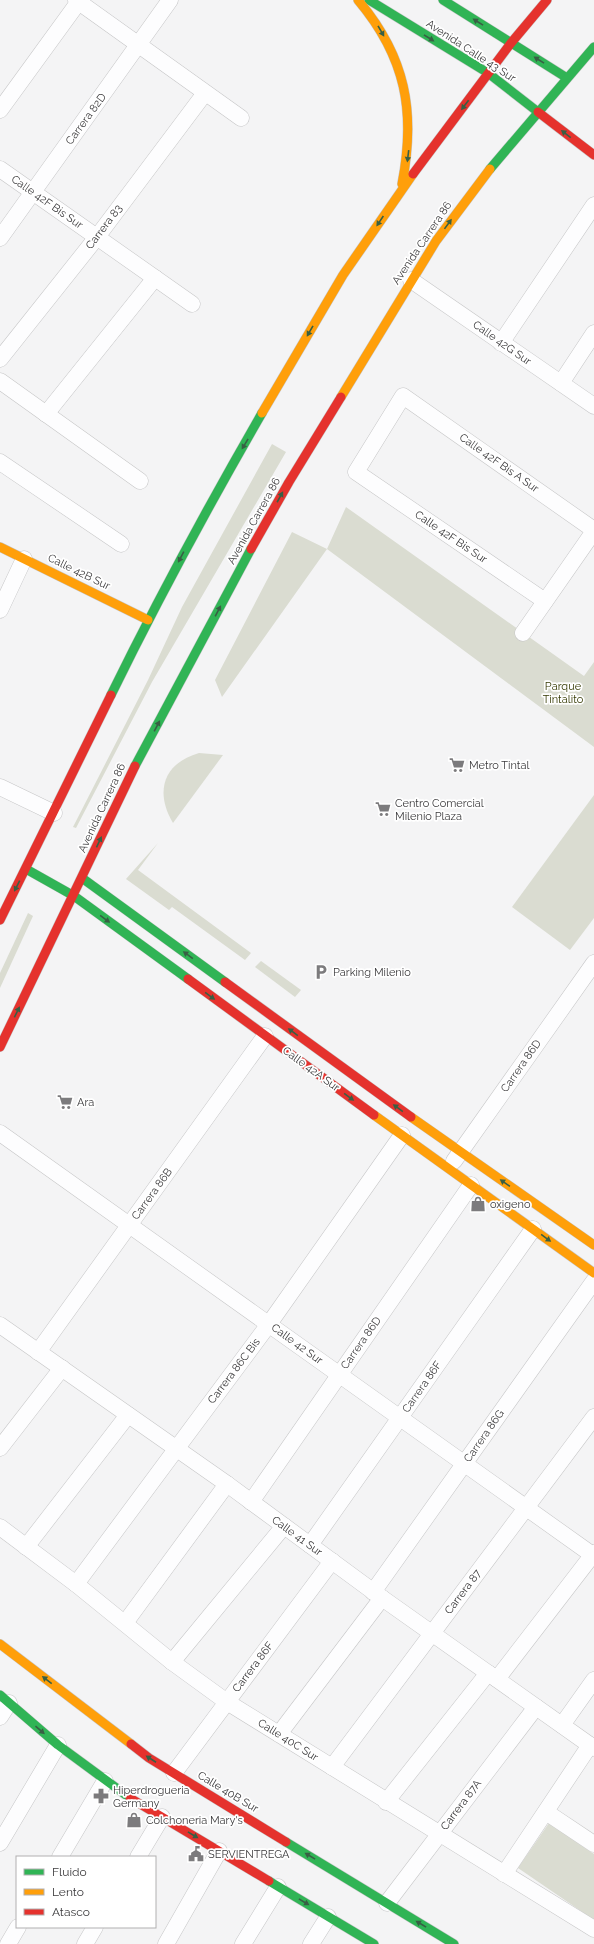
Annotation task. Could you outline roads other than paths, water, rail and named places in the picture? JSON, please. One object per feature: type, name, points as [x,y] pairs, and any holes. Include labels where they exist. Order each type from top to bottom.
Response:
[{"type":"main road","points":[[358,0],[380,28],[393,55],[402,80],[408,106],[408,152],[401,189]]},
{"type":"main road","points":[[370,1],[386,0]]},
{"type":"main road","points":[[443,0],[567,78]]},
{"type":"main road","points":[[0,920],[148,620],[215,494],[310,330],[343,275],[401,189],[511,43],[547,0]]},
{"type":"main road","name":"Avenida Calle 43 Sur","points":[[370,1],[488,73],[594,155]]},
{"type":"main road","name":"Avenida Carrera 86","points":[[0,1047],[135,767],[240,570],[289,482],[411,280],[462,204],[594,47]]},
{"type":"main road","name":"Calle 42B Sur","points":[[0,546],[148,620]]},
{"type":"main road","name":"Calle 42A Sur","points":[[26,869],[74,896],[448,1169],[594,1272]]},
{"type":"main road","name":"Calle 42A Sur","points":[[82,878],[460,1152],[594,1245]]},
{"type":"main road","name":"Calle 40B Sur","points":[[0,1644],[128,1743],[174,1773],[454,1944]]},
{"type":"main road","points":[[4,1699],[58,1745],[105,1781],[162,1817],[374,1944]]},
{"type":"street","name":"Carrera 82D","points":[[0,238],[139,46],[170,0]]},
{"type":"street","points":[[0,110],[78,1],[241,118]]},
{"type":"street","name":"Carrera 83","points":[[0,359],[97,237],[205,93]]},
{"type":"street","name":"Calle 42F Bis Sur","points":[[0,168],[192,304]]},
{"type":"street","points":[[501,343],[594,205]]},
{"type":"street","points":[[46,414],[155,278]]},
{"type":"street","name":"Calle 42G Sur","points":[[411,280],[594,406]]},
{"type":"street","points":[[561,384],[594,333]]},
{"type":"street","points":[[0,381],[140,481]]},
{"type":"street","name":"Calle 42F Bis Sur","points":[[403,396],[356,472],[545,601]]},
{"type":"street","name":"Calle 42F Bis A Sur","points":[[403,396],[594,530]]},
{"type":"street","points":[[0,462],[121,544]]},
{"type":"street","points":[[523,633],[594,530]]},
{"type":"street","points":[[0,610],[24,558]]},
{"type":"street","points":[[0,788],[54,813]]},
{"type":"street","name":"Carrera 86D","points":[[448,1169],[594,963]]},
{"type":"street","name":"Carrera 86B","points":[[38,1352],[266,1036]]},
{"type":"street","name":"Calle 42 Sur","points":[[0,1133],[593,1555]]},
{"type":"street","name":"Carrera 86C Bis","points":[[76,1584],[269,1324],[402,1135]]},
{"type":"street","name":"Carrera 86D","points":[[251,1502],[471,1185]]},
{"type":"street","name":"Carrera 86F","points":[[310,1545],[533,1229]]},
{"type":"street","name":"Carrera 86G","points":[[279,1734],[377,1595],[464,1464],[594,1281]]},
{"type":"street","name":"Calle 41 Sur","points":[[0,1325],[227,1484],[377,1595],[592,1746]]},
{"type":"street","points":[[0,1448],[62,1368]]},
{"type":"street","points":[[26,1547],[128,1415]]},
{"type":"street","name":"Carrera 87","points":[[332,1767],[594,1417]]},
{"type":"street","points":[[125,1624],[227,1484]]},
{"type":"street","points":[[172,1662],[284,1526]]},
{"type":"street","name":"Calle 40C Sur","points":[[0,1527],[76,1584],[172,1662],[227,1702],[386,1802],[594,1928]]},
{"type":"street","points":[[386,1802],[593,1555]]},
{"type":"street","name":"Carrera 86F","points":[[174,1773],[332,1561]]},
{"type":"street","points":[[562,1725],[594,1680]]},
{"type":"street","points":[[0,1717],[4,1699]]},
{"type":"street","name":"Carrera 87A","points":[[387,1903],[536,1707]]},
{"type":"street","points":[[0,1843],[58,1745]]},
{"type":"street","points":[[504,1874],[592,1746]]},
{"type":"street","points":[[61,1856],[105,1781]]},
{"type":"street","points":[[546,1812],[594,1844]]},
{"type":"street","points":[[139,1856],[162,1817]]},
{"type":"street","points":[[166,1944],[219,1851]]},
{"type":"street","points":[[243,1944],[278,1887]]},
{"type":"street","points":[[311,1944],[328,1917]]},
{"type":"street","points":[[8,1944],[17,1928]]},
{"type":"street","points":[[85,1944],[94,1928]]},
{"type":"place","name":"Metro Tintal","points":[[457,765]]},
{"type":"place","name":"Centro Comercial Milenio Plaza","points":[[383,809]]},
{"type":"place","name":"Parking Milenio","points":[[321,972]]},
{"type":"place","name":"Ara","points":[[65,1102]]},
{"type":"place","name":"oxigeno","points":[[478,1204]]},
{"type":"place","name":"Hiperdrogueria Germany","points":[[101,1796]]},
{"type":"place","name":"Colchoneria Mary's","points":[[134,1820]]},
{"type":"place","name":"SERVIENTREGA","points":[[196,1854]]},
{"type":"park label","name":"Parque Tintalito","points":[[563,692]]}]
